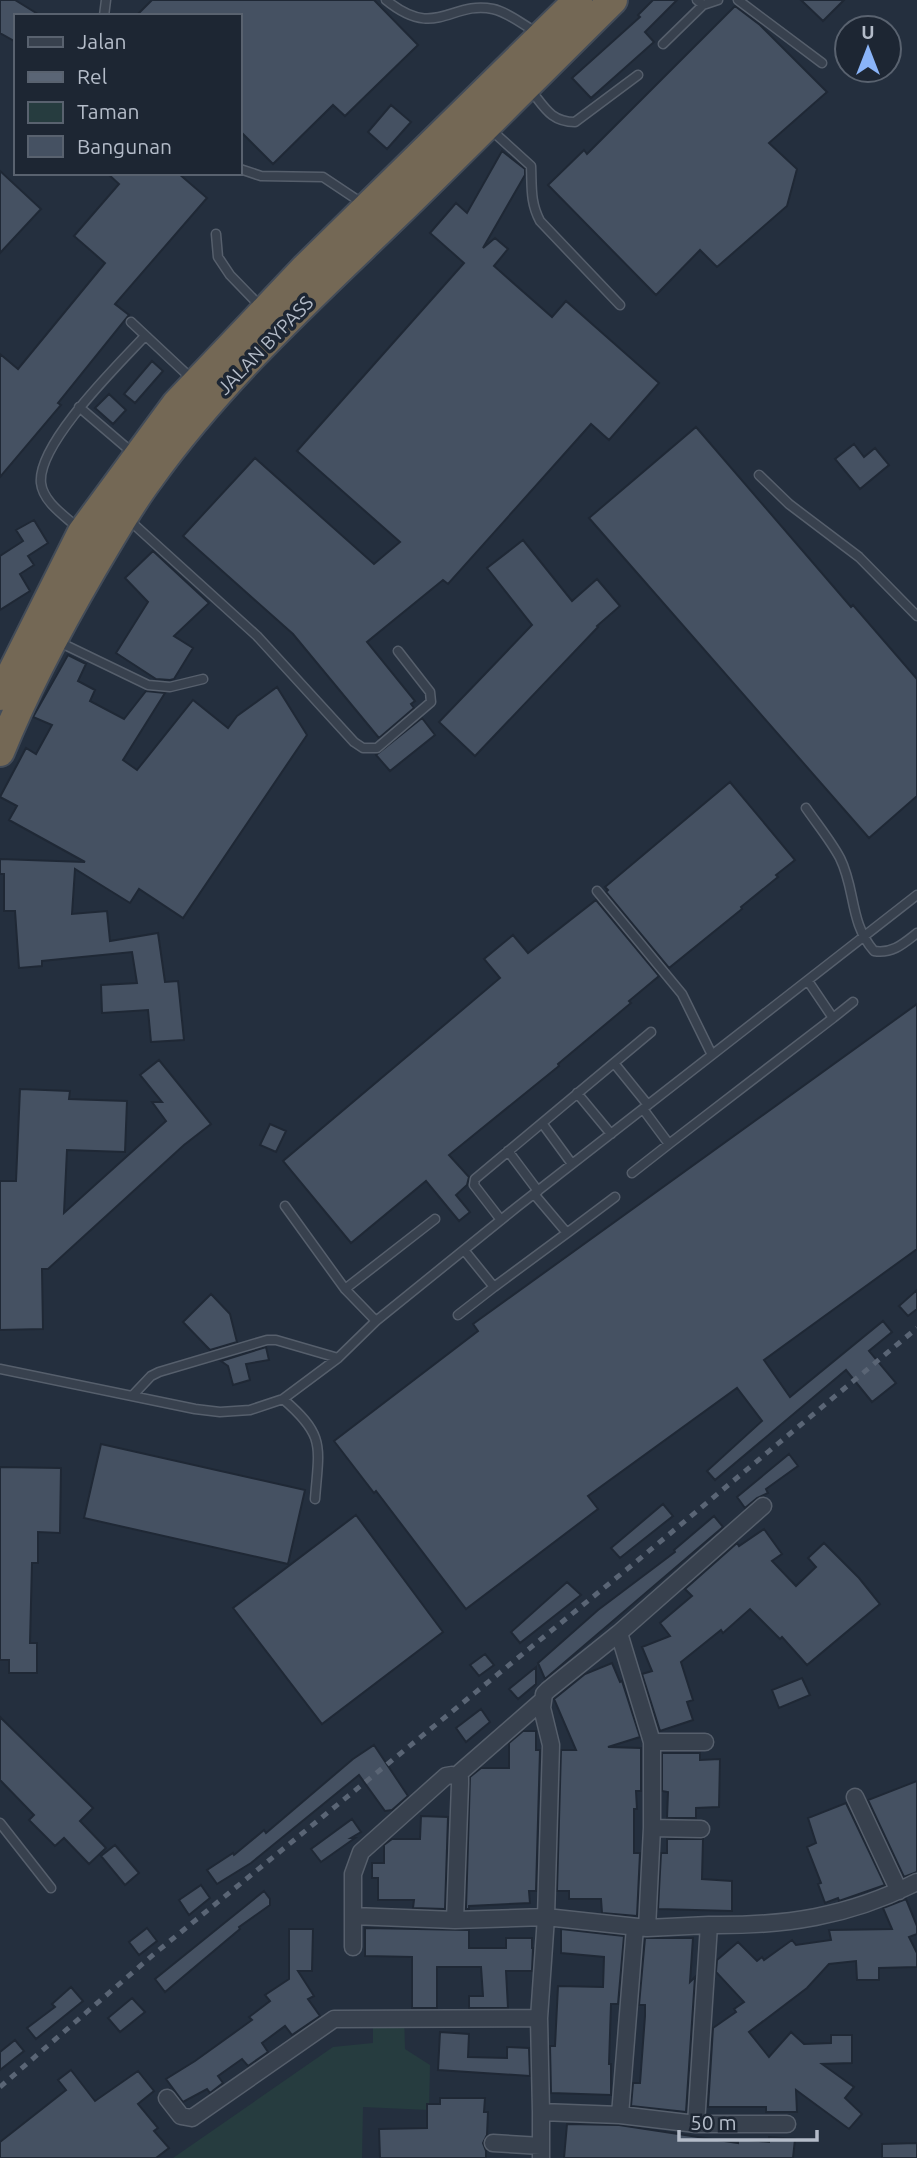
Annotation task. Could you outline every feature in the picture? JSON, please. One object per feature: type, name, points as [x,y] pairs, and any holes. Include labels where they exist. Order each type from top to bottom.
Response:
[{"type":"highway","name":"JALAN BYPASS","points":[[0,696],[82,532],[136,456],[196,382],[367,207],[578,0]]},
{"type":"highway","name":"JALAN BYPASS","points":[[0,752],[21,701],[53,639],[124,515],[160,463],[221,390],[275,332],[613,0]]},
{"type":"street","points":[[354,1947],[353,1874],[360,1852],[446,1776],[456,1776],[543,1700],[548,1690],[619,1633],[763,1506]]},
{"type":"street","points":[[619,1633],[652,1742],[652,1828],[620,2115]]},
{"type":"street","points":[[493,2143],[541,2152],[539,2018],[546,1917],[551,1745],[543,1700]]},
{"type":"street","points":[[652,1742],[705,1742]]},
{"type":"street","points":[[455,1920],[460,1784],[460,1778],[456,1776]]},
{"type":"street","points":[[855,1797],[899,1891]]},
{"type":"street","points":[[652,1828],[701,1829]]},
{"type":"street","points":[[352,1916],[455,1920],[546,1917],[641,1928],[775,1925],[839,1913],[917,1882]]},
{"type":"street","points":[[696,2123],[709,1925]]},
{"type":"street","points":[[167,2098],[181,2116],[192,2118],[334,2019],[539,2018]]},
{"type":"street","points":[[541,2112],[620,2115],[696,2123],[787,2124]]},
{"type":"lane","points":[[386,0],[399,11],[419,18],[439,19],[469,10],[496,9],[542,36]]},
{"type":"lane","points":[[663,44],[700,2],[718,0]]},
{"type":"lane","points":[[738,0],[822,63]]},
{"type":"lane","points":[[527,85],[553,118],[563,122],[575,122],[638,75]]},
{"type":"lane","points":[[487,126],[531,166],[530,192],[533,208],[540,221],[620,305]]},
{"type":"lane","points":[[242,170],[261,176],[323,177],[367,207]]},
{"type":"lane","points":[[216,234],[218,257],[230,275],[264,310]]},
{"type":"lane","points":[[131,323],[196,382]]},
{"type":"lane","points":[[82,532],[46,498],[41,485],[45,460],[79,407],[145,336]]},
{"type":"lane","points":[[79,407],[136,456]]},
{"type":"lane","points":[[758,475],[789,504],[859,556],[917,616]]},
{"type":"lane","points":[[124,515],[257,636],[354,742],[363,748],[377,748],[431,702],[430,692],[398,651]]},
{"type":"lane","points":[[53,639],[148,685],[170,687],[203,679]]},
{"type":"lane","points":[[806,808],[840,858],[862,938],[874,951],[883,953],[893,950],[917,933]]},
{"type":"lane","points":[[597,891],[682,994],[712,1055]]},
{"type":"lane","points":[[0,1369],[220,1412],[250,1410],[283,1399],[338,1358],[376,1321],[536,1192],[917,895]]},
{"type":"lane","points":[[808,981],[833,1018]]},
{"type":"lane","points":[[632,1173],[853,1002]]},
{"type":"lane","points":[[501,1220],[474,1185],[475,1179],[651,1032]]},
{"type":"lane","points":[[614,1063],[669,1144]]},
{"type":"lane","points":[[577,1093],[611,1134]]},
{"type":"lane","points":[[542,1123],[572,1164]]},
{"type":"lane","points":[[508,1152],[567,1233]]},
{"type":"lane","points":[[458,1315],[615,1197]]},
{"type":"lane","points":[[285,1206],[345,1289],[376,1321]]},
{"type":"lane","points":[[345,1289],[435,1219]]},
{"type":"lane","points":[[464,1250],[494,1287]]},
{"type":"lane","points":[[133,1395],[151,1376],[159,1372],[267,1340],[276,1340],[338,1358]]},
{"type":"lane","points":[[283,1399],[306,1419],[319,1449],[315,1499]]},
{"type":"lane","points":[[0,1823],[51,1888]]},
{"type":"green space","points":[[373,2013],[404,2013],[405,2049],[430,2065],[429,2110],[363,2107],[362,2158],[173,2158],[333,2047],[373,2043]]},
{"type":"building","points":[[0,0],[15,0],[38,14],[14,14],[14,41],[0,33]]},
{"type":"building","points":[[152,0],[374,0],[418,45],[345,116],[333,105],[273,164],[242,133],[242,14],[138,14]]},
{"type":"building","points":[[653,0],[677,0],[645,32],[654,42],[591,98],[572,78],[640,17],[638,15]]},
{"type":"building","points":[[801,0],[844,0],[823,21]]},
{"type":"building","points":[[735,6],[760,25],[827,92],[769,143],[797,169],[787,206],[717,267],[700,250],[656,295],[548,185],[584,150],[587,154]]},
{"type":"building","points":[[391,105],[411,122],[387,149],[368,132]]},
{"type":"building","points":[[502,151],[525,169],[525,175],[483,248],[495,238],[508,249],[494,266],[552,317],[566,301],[659,383],[609,440],[591,424],[448,584],[443,580],[367,642],[415,701],[411,704],[414,708],[379,738],[293,634],[183,536],[255,458],[374,564],[400,542],[297,451],[464,263],[430,233],[456,203],[467,213]]},
{"type":"building","points":[[0,171],[41,209],[0,253]]},
{"type":"building","points":[[109,175],[180,175],[207,198],[115,304],[129,315],[58,403],[61,405],[0,477],[0,354],[18,369],[105,263],[74,236],[119,184]]},
{"type":"building","points":[[152,361],[163,371],[135,403],[124,394]]},
{"type":"building","points":[[109,394],[126,410],[113,424],[95,408]]},
{"type":"building","points":[[696,427],[851,607],[853,605],[917,679],[917,796],[869,838],[589,518]]},
{"type":"building","points":[[854,444],[864,457],[875,448],[889,465],[860,489],[835,459]]},
{"type":"building","points":[[34,520],[48,543],[28,556],[34,565],[20,574],[30,591],[0,610],[0,556],[23,541],[16,530]]},
{"type":"building","points":[[523,540],[572,601],[597,579],[620,606],[597,626],[475,756],[439,722],[532,625],[487,568]]},
{"type":"building","points":[[153,551],[209,603],[174,636],[193,648],[174,679],[170,680],[156,679],[116,653],[148,602],[125,578]]},
{"type":"building","points":[[68,655],[86,664],[78,681],[95,690],[90,701],[124,719],[146,691],[165,693],[123,760],[137,770],[193,700],[228,728],[237,716],[277,687],[307,735],[183,918],[139,889],[130,903],[75,869],[72,914],[107,911],[110,941],[158,933],[165,982],[178,981],[184,1040],[151,1042],[148,1010],[102,1013],[101,985],[137,983],[132,952],[42,961],[42,966],[19,968],[15,911],[4,911],[4,874],[0,874],[0,859],[85,862],[9,820],[17,806],[0,797],[26,748],[36,754],[52,725],[33,717]]},
{"type":"building","points":[[422,718],[435,735],[390,771],[376,755]]},
{"type":"building","points":[[730,782],[795,860],[741,907],[742,909],[669,968],[606,892],[608,890],[605,887]]},
{"type":"building","points":[[596,900],[659,976],[558,1064],[559,1066],[449,1155],[469,1177],[467,1185],[456,1195],[470,1212],[459,1221],[426,1181],[351,1243],[283,1161],[500,978],[484,959],[513,935],[528,953]]},
{"type":"building","points":[[917,1004],[917,1249],[764,1360],[790,1397],[883,1321],[892,1332],[869,1351],[896,1383],[872,1402],[846,1370],[715,1480],[707,1471],[762,1421],[737,1388],[588,1496],[598,1509],[466,1609],[376,1491],[374,1493],[334,1441],[478,1331],[473,1324]]},
{"type":"building","points":[[159,1060],[211,1124],[184,1145],[48,1269],[42,1269],[43,1329],[0,1330],[0,1181],[16,1181],[20,1089],[70,1091],[69,1099],[127,1101],[125,1152],[67,1150],[64,1213],[166,1121],[152,1102],[162,1102],[140,1075]]},
{"type":"building","points":[[270,1124],[286,1131],[276,1152],[260,1145]]},
{"type":"building","points":[[917,1290],[917,1309],[908,1316],[899,1306]]},
{"type":"building","points":[[211,1294],[230,1314],[237,1342],[210,1350],[183,1322]]},
{"type":"building","points":[[266,1347],[269,1360],[246,1364],[250,1380],[233,1385],[228,1366],[221,1361]]},
{"type":"building","points":[[101,1444],[305,1490],[288,1564],[84,1518]]},
{"type":"building","points":[[789,1454],[798,1466],[766,1489],[768,1493],[745,1508],[737,1497]]},
{"type":"building","points":[[0,1467],[61,1468],[60,1533],[38,1532],[38,1563],[32,1563],[30,1643],[37,1643],[37,1673],[9,1673],[9,1660],[0,1660]]},
{"type":"building","points":[[663,1504],[673,1516],[620,1558],[611,1548]]},
{"type":"building","points":[[356,1515],[443,1632],[322,1724],[233,1608]]},
{"type":"building","points":[[714,1516],[723,1527],[545,1679],[538,1663],[598,1610],[675,1552],[674,1550]]},
{"type":"building","points":[[764,1529],[782,1554],[772,1561],[796,1586],[816,1567],[808,1558],[824,1543],[859,1578],[880,1604],[807,1665],[782,1637],[780,1639],[750,1609],[723,1633],[721,1630],[681,1662],[693,1700],[687,1702],[693,1720],[660,1731],[642,1674],[652,1671],[642,1647],[670,1636],[660,1623],[692,1596],[685,1589],[737,1543],[739,1546]]},
{"type":"building","points":[[567,1582],[581,1595],[520,1643],[511,1632]]},
{"type":"building","points":[[485,1654],[494,1665],[479,1676],[470,1665]]},
{"type":"building","points":[[612,1663],[620,1682],[622,1681],[640,1737],[608,1747],[641,1748],[641,1791],[636,1791],[637,1809],[634,1809],[634,1853],[640,1853],[637,1916],[602,1913],[601,1899],[569,1899],[569,1891],[557,1891],[561,1750],[576,1750],[554,1699],[585,1674]]},
{"type":"building","points":[[536,1667],[536,1684],[518,1699],[509,1689]]},
{"type":"building","points":[[802,1678],[810,1695],[779,1708],[772,1690]]},
{"type":"building","points":[[481,1709],[490,1722],[466,1742],[456,1728]]},
{"type":"building","points":[[0,1717],[93,1808],[80,1821],[106,1848],[89,1864],[64,1838],[55,1846],[29,1820],[34,1815],[0,1780]]},
{"type":"building","points":[[523,1731],[536,1731],[536,1750],[540,1750],[536,1891],[529,1891],[530,1903],[469,1906],[469,1909],[466,1909],[470,1777],[481,1768],[509,1768],[509,1743]]},
{"type":"building","points":[[374,1745],[408,1796],[392,1810],[385,1811],[359,1775],[251,1863],[217,1884],[207,1870],[233,1853],[234,1855],[264,1830],[266,1833],[353,1759]]},
{"type":"building","points":[[662,1753],[700,1753],[700,1760],[720,1759],[719,1807],[696,1808],[696,1818],[667,1818],[668,1792],[662,1791]]},
{"type":"building","points":[[917,1781],[917,1872],[904,1877],[868,1800]]},
{"type":"building","points":[[846,1803],[885,1885],[839,1901],[838,1898],[825,1903],[818,1884],[821,1883],[807,1847],[816,1843],[808,1818]]},
{"type":"building","points":[[421,1816],[448,1817],[445,1909],[413,1908],[414,1900],[378,1900],[378,1878],[372,1878],[372,1863],[384,1863],[384,1845],[392,1839],[420,1839]]},
{"type":"building","points":[[352,1819],[361,1832],[321,1862],[311,1849]]},
{"type":"building","points":[[667,1839],[703,1839],[702,1879],[732,1881],[732,1911],[658,1909],[661,1853],[667,1853]]},
{"type":"building","points":[[115,1845],[139,1873],[125,1885],[101,1856]]},
{"type":"building","points":[[201,1885],[210,1898],[189,1915],[179,1900]]},
{"type":"building","points":[[264,1891],[270,1899],[270,1905],[239,1927],[240,1929],[165,1992],[155,1979]]},
{"type":"building","points":[[906,1899],[917,1926],[917,1934],[909,1937],[917,1953],[917,1967],[879,1968],[879,1980],[857,1980],[856,1961],[829,1964],[807,1988],[749,2032],[769,2057],[791,2032],[804,2044],[831,2043],[831,2035],[852,2035],[852,2063],[822,2064],[854,2087],[845,2098],[862,2114],[849,2129],[796,2090],[797,2112],[766,2112],[766,2107],[708,2107],[713,2028],[736,2012],[734,2009],[744,2002],[716,1972],[717,1960],[738,1942],[757,1961],[762,1957],[764,1960],[792,1940],[796,1945],[831,1940],[829,1930],[892,1929],[883,1908]]},
{"type":"building","points":[[147,1928],[157,1941],[139,1955],[129,1942]]},
{"type":"building","points":[[365,1928],[469,1930],[469,1948],[506,1948],[506,1938],[532,1938],[532,1971],[506,1971],[508,2008],[469,2008],[469,1996],[483,1996],[481,1967],[437,1967],[437,2008],[412,2008],[412,1957],[365,1956]]},
{"type":"building","points":[[289,1929],[313,1929],[312,1971],[298,1971],[314,1996],[308,1999],[320,2016],[292,2035],[285,2026],[262,2043],[268,2052],[248,2066],[242,2059],[218,2076],[223,2083],[210,2093],[207,2089],[183,2102],[166,2079],[252,2020],[249,2017],[270,2001],[265,1995],[289,1979]]},
{"type":"building","points":[[561,1929],[624,1936],[618,2004],[611,2004],[611,2095],[551,2093],[550,2046],[555,2046],[558,1986],[603,1987],[604,1957],[561,1953]]},
{"type":"building","points":[[645,1938],[693,1938],[690,1982],[695,1977],[686,2112],[631,2106],[633,2083],[640,2083],[645,2005],[639,2005]]},
{"type":"building","points":[[71,1987],[83,2001],[36,2039],[27,2028],[55,2007],[52,2004]]},
{"type":"building","points":[[132,1998],[145,2012],[120,2032],[108,2018]]},
{"type":"building","points":[[440,2032],[469,2034],[468,2057],[507,2058],[507,2047],[529,2048],[530,2076],[438,2070]]},
{"type":"building","points":[[15,2040],[24,2051],[0,2070],[0,2052]]},
{"type":"building","points":[[71,2070],[95,2101],[138,2071],[154,2091],[138,2104],[158,2128],[154,2131],[169,2148],[156,2158],[0,2158],[0,2142],[66,2090],[58,2080]]},
{"type":"building","points":[[440,2098],[485,2098],[484,2112],[488,2112],[487,2135],[483,2143],[486,2158],[380,2158],[379,2129],[427,2128],[427,2104],[440,2104]]},
{"type":"building","points":[[567,2124],[619,2125],[738,2143],[738,2139],[769,2142],[769,2137],[795,2139],[793,2158],[564,2158]]},
{"type":"building","points":[[917,2143],[917,2158],[882,2158],[882,2144]]},
{"type":"railway","points":[[0,2087],[154,1954],[637,1561],[917,1328]]}]
